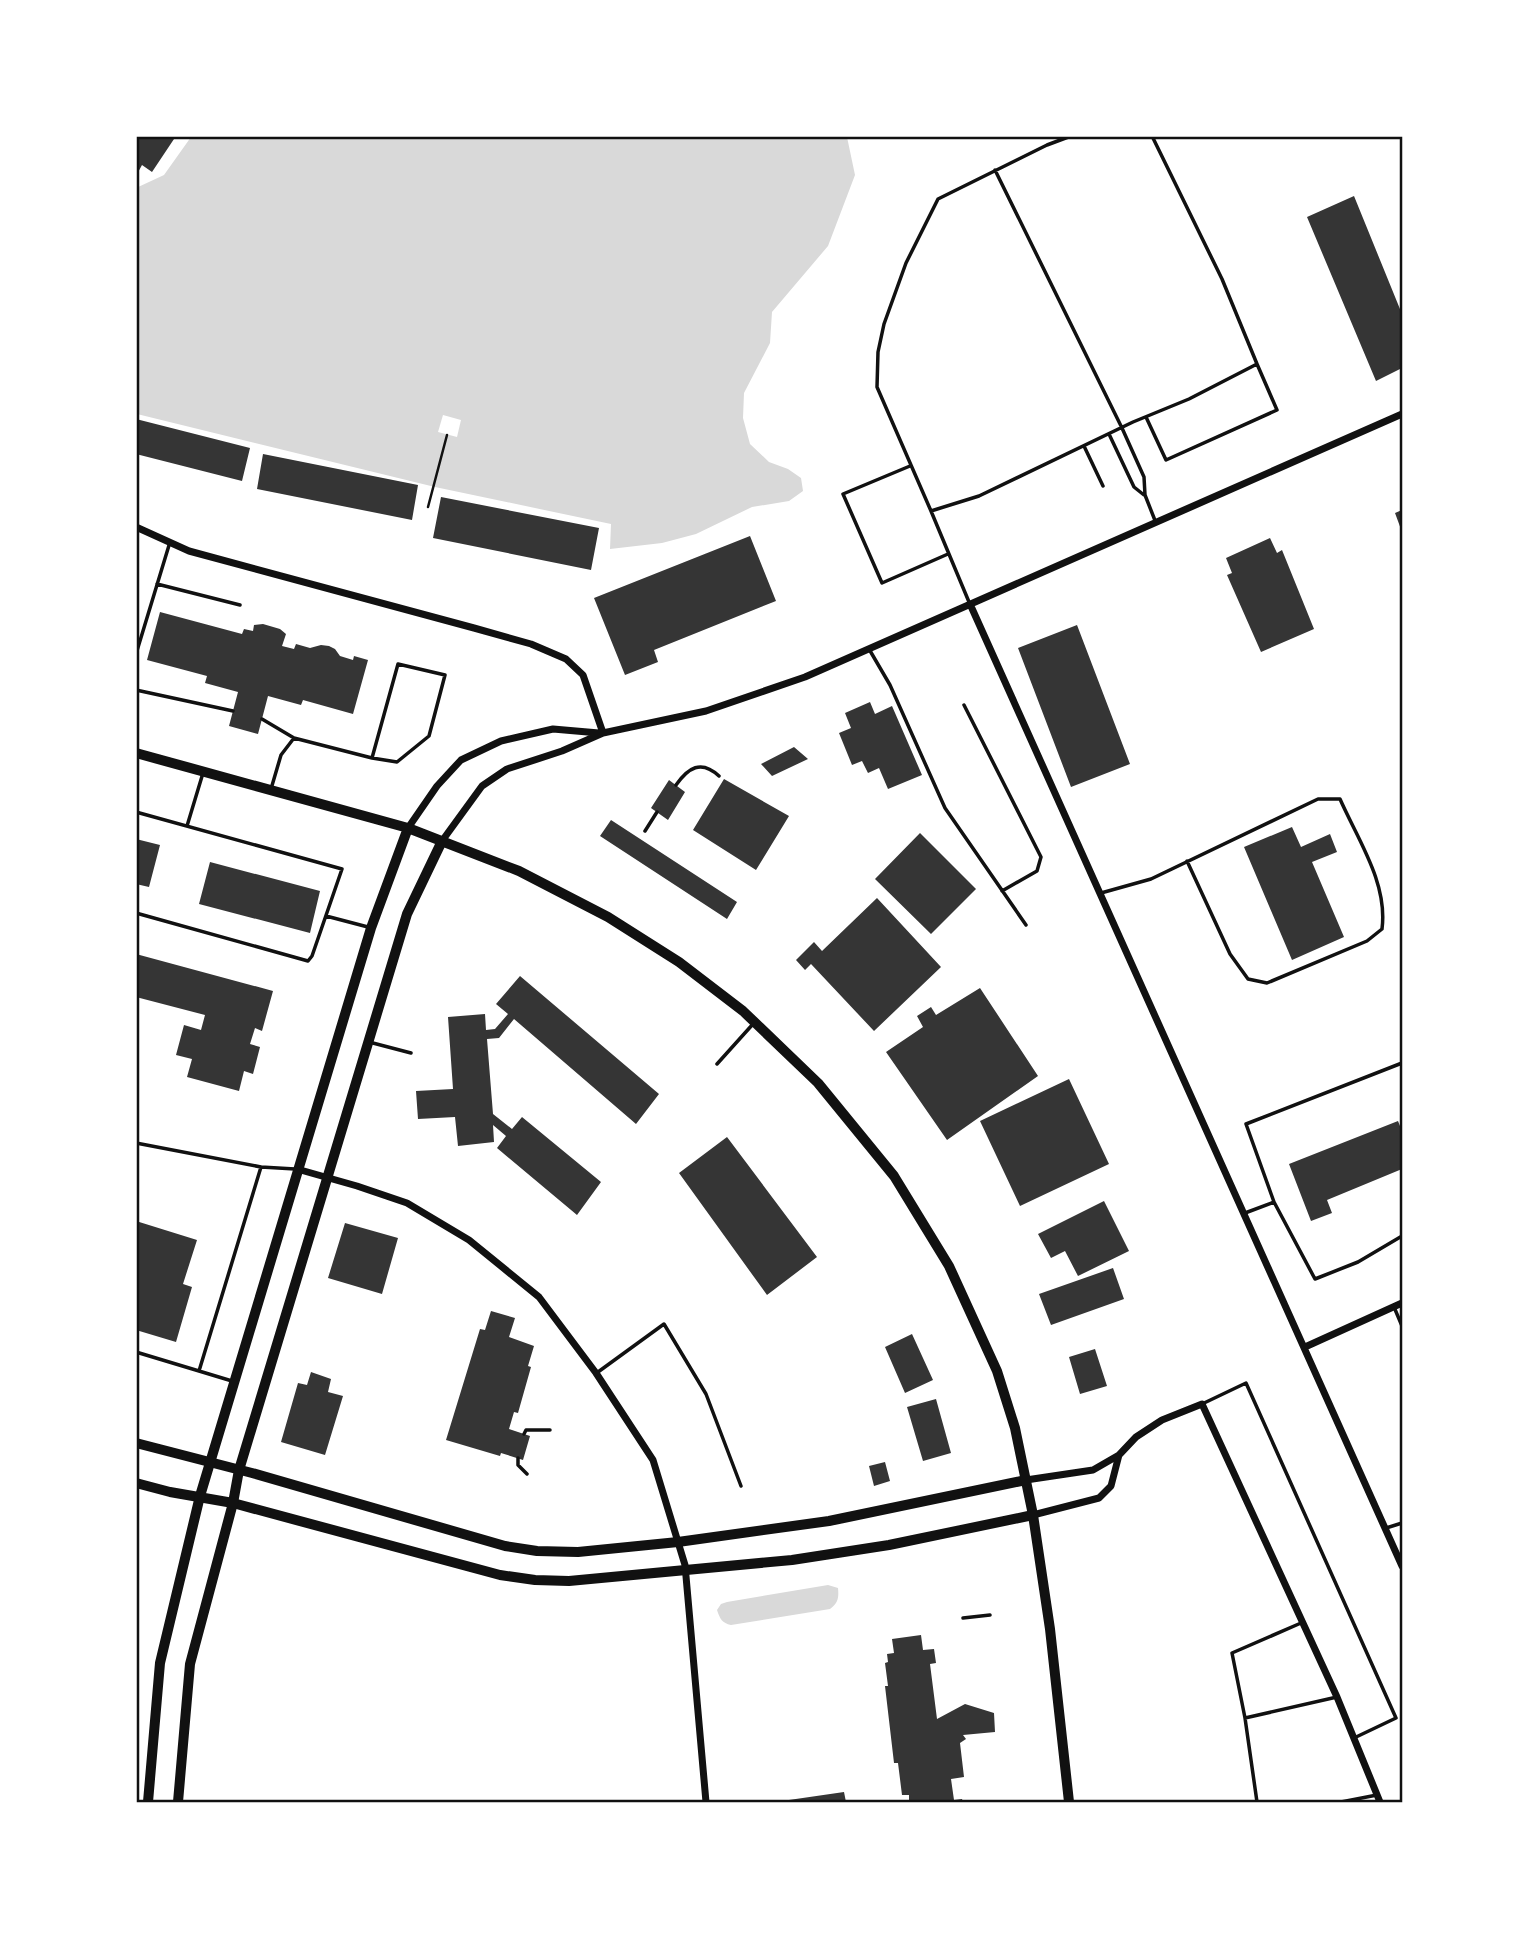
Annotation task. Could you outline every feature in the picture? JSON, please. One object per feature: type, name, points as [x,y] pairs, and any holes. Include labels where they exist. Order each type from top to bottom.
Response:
[{"type":"main road","points":[[136,753],[408,828],[519,871],[608,917],[679,962],[743,1011],[818,1083],[894,1176],[948,1266],[997,1371],[1015,1428],[1033,1515],[1050,1626],[1069,1802]]},
{"type":"main road","points":[[148,1802],[160,1663],[200,1496],[371,928],[408,828]]},
{"type":"main road","points":[[178,1802],[190,1664],[233,1503],[239,1470],[407,914],[442,841]]},
{"type":"street","points":[[442,841],[482,786],[508,769],[603,733],[706,712],[805,677],[1402,414]]},
{"type":"street","points":[[136,527],[189,551],[531,644],[566,659],[583,675],[603,733]]},
{"type":"street","points":[[970,604],[1402,1566]]},
{"type":"street","points":[[408,828],[437,786],[461,760],[500,741],[553,729],[603,733]]},
{"type":"street","points":[[297,1169],[407,1203],[469,1240],[539,1297],[596,1373],[653,1460],[685,1572],[706,1802]]},
{"type":"street","points":[[1305,1346],[1402,1303]]},
{"type":"street","points":[[136,1443],[505,1546],[537,1551],[578,1552],[678,1542],[829,1521],[1027,1480],[1093,1470],[1119,1455],[1136,1437],[1162,1420],[1202,1404],[1337,1697],[1379,1799]]},
{"type":"street","points":[[136,1483],[233,1503],[500,1575],[569,1581],[792,1560],[889,1545],[1033,1515],[1099,1498],[1111,1486],[1119,1455]]},
{"type":"lane","points":[[970,604],[877,387],[878,352],[884,324],[906,264],[938,199],[1047,145],[1071,136]]},
{"type":"lane","points":[[1146,417],[1166,460],[1277,410],[1222,279],[1152,136]]},
{"type":"lane","points":[[995,170],[1122,428],[1144,477],[1144,495],[1156,523]]},
{"type":"lane","points":[[931,511],[979,496],[1189,399],[1257,364]]},
{"type":"lane","points":[[1109,434],[1134,487],[1144,495]]},
{"type":"lane","points":[[1084,446],[1103,486]]},
{"type":"lane","points":[[910,466],[843,494],[882,583],[948,554]]},
{"type":"lane","points":[[136,654],[170,542]]},
{"type":"lane","points":[[157,584],[240,605]]},
{"type":"lane","points":[[869,649],[890,685],[945,808],[1027,925]]},
{"type":"lane","points":[[262,719],[294,738],[372,758],[397,762],[426,741],[445,675],[398,664],[372,758]]},
{"type":"lane","points":[[136,690],[233,711]]},
{"type":"lane","points":[[964,705],[1041,857],[1037,871],[1002,891]]},
{"type":"lane","points":[[271,791],[281,755],[294,738]]},
{"type":"lane","points":[[676,785],[688,770],[698,767],[706,768],[719,776]]},
{"type":"lane","points":[[187,826],[203,771]]},
{"type":"lane","points":[[1101,893],[1151,879],[1187,861],[1318,799],[1340,799],[1381,890],[1384,912],[1382,929],[1367,941],[1267,983],[1248,979],[1230,954],[1187,861]]},
{"type":"lane","points":[[136,812],[342,869],[308,961],[136,913]]},
{"type":"lane","points":[[645,831],[657,812]]},
{"type":"lane","points":[[326,916],[371,928]]},
{"type":"lane","points":[[717,1064],[755,1022]]},
{"type":"lane","points":[[367,1041],[411,1053]]},
{"type":"lane","points":[[1402,1063],[1246,1124],[1274,1202],[1315,1279],[1358,1262],[1402,1236]]},
{"type":"lane","points":[[138,1144],[261,1167],[297,1169]]},
{"type":"lane","points":[[199,1371],[261,1167]]},
{"type":"lane","points":[[1245,1213],[1274,1202]]},
{"type":"lane","points":[[1394,1307],[1402,1326]]},
{"type":"lane","points":[[596,1373],[664,1324],[706,1394],[741,1486]]},
{"type":"lane","points":[[136,1352],[234,1381]]},
{"type":"lane","points":[[1202,1404],[1246,1383],[1396,1718],[1354,1738]]},
{"type":"lane","points":[[524,1434],[526,1430],[550,1430]]},
{"type":"lane","points":[[518,1458],[518,1465],[527,1474]]},
{"type":"lane","points":[[1386,1528],[1402,1523]]},
{"type":"lane","points":[[963,1618],[990,1615]]},
{"type":"lane","points":[[1257,1802],[1232,1653],[1303,1622]]},
{"type":"lane","points":[[1245,1718],[1337,1697]]},
{"type":"lane","points":[[1341,1802],[1379,1799]]},
{"type":"path","points":[[428,507],[447,435]]},
{"type":"shaded area","points":[[191,137],[847,137],[855,175],[828,246],[772,312],[770,343],[744,393],[743,418],[750,444],[769,462],[788,469],[801,478],[803,491],[789,501],[752,507],[696,534],[662,543],[610,549],[611,524],[435,487],[137,414],[136,188],[164,175]]},
{"type":"shaded area","points":[[828,1585],[838,1588],[837,1600],[830,1609],[731,1625],[722,1620],[717,1610],[721,1604],[727,1602]]},
{"type":"pier","points":[[443,415],[461,420],[457,437],[438,432]]},
{"type":"building","points":[[136,136],[176,136],[152,172],[142,165],[136,176]]},
{"type":"building","points":[[1354,196],[1402,314],[1402,368],[1376,381],[1307,217]]},
{"type":"building","points":[[136,419],[250,448],[242,481],[136,454]]},
{"type":"building","points":[[263,454],[418,485],[412,520],[257,489]]},
{"type":"building","points":[[441,497],[599,528],[591,570],[433,538]]},
{"type":"building","points":[[1402,510],[1402,532],[1395,513]]},
{"type":"building","points":[[750,536],[776,601],[654,650],[658,662],[625,675],[594,598]]},
{"type":"building","points":[[1270,538],[1277,553],[1282,550],[1314,629],[1261,652],[1227,575],[1232,573],[1226,558]]},
{"type":"building","points":[[160,612],[242,634],[244,629],[253,631],[254,625],[263,624],[280,629],[286,634],[282,646],[294,649],[296,644],[310,648],[329,646],[340,656],[353,660],[354,656],[368,660],[353,714],[303,700],[301,705],[268,696],[258,734],[229,726],[238,692],[205,683],[207,676],[147,660]]},
{"type":"building","points":[[1077,625],[1130,764],[1071,787],[1018,648]]},
{"type":"building","points":[[870,702],[875,714],[892,706],[922,775],[888,789],[879,768],[868,773],[862,761],[852,765],[839,733],[851,728],[845,713]]},
{"type":"building","points":[[794,747],[808,759],[772,776],[761,764]]},
{"type":"building","points":[[724,779],[789,816],[756,870],[693,830]]},
{"type":"building","points":[[669,780],[685,792],[668,820],[651,808]]},
{"type":"building","points":[[611,820],[737,902],[727,919],[600,836]]},
{"type":"building","points":[[1292,827],[1301,847],[1330,834],[1337,852],[1312,862],[1344,937],[1292,960],[1244,847]]},
{"type":"building","points":[[920,833],[976,889],[931,934],[875,879]]},
{"type":"building","points":[[136,839],[160,845],[149,887],[136,884]]},
{"type":"building","points":[[210,862],[320,891],[310,933],[199,904]]},
{"type":"building","points":[[877,898],[941,967],[874,1031],[811,964],[805,970],[796,960],[814,942],[822,951]]},
{"type":"building","points":[[136,954],[273,991],[262,1031],[255,1028],[250,1044],[260,1047],[253,1074],[244,1071],[239,1091],[187,1077],[192,1059],[176,1055],[184,1025],[201,1030],[205,1015],[136,997]]},
{"type":"building","points":[[520,976],[659,1094],[636,1124],[514,1019],[499,1038],[487,1039],[493,1114],[512,1129],[522,1117],[601,1182],[577,1215],[497,1148],[506,1136],[493,1125],[494,1142],[458,1146],[455,1117],[418,1119],[416,1091],[453,1089],[448,1017],[485,1014],[486,1030],[495,1029],[508,1014],[496,1004]]},
{"type":"building","points":[[980,988],[1038,1076],[947,1140],[886,1052],[923,1027],[917,1016],[931,1007],[936,1015]]},
{"type":"building","points":[[1069,1079],[1109,1164],[1020,1206],[980,1121]]},
{"type":"building","points":[[1398,1121],[1402,1131],[1402,1169],[1327,1200],[1332,1213],[1311,1221],[1289,1164]]},
{"type":"building","points":[[727,1137],[817,1257],[767,1295],[679,1173]]},
{"type":"building","points":[[1104,1201],[1129,1251],[1078,1276],[1065,1251],[1051,1258],[1038,1234]]},
{"type":"building","points":[[136,1221],[197,1240],[183,1284],[192,1287],[176,1342],[136,1330]]},
{"type":"building","points":[[345,1223],[398,1238],[382,1294],[328,1278]]},
{"type":"building","points":[[1113,1268],[1124,1299],[1051,1325],[1039,1294]]},
{"type":"building","points":[[491,1311],[515,1318],[509,1337],[534,1346],[518,1413],[514,1412],[509,1429],[530,1436],[523,1460],[446,1440],[480,1329],[485,1330]]},
{"type":"building","points":[[912,1334],[933,1380],[905,1393],[885,1347]]},
{"type":"building","points":[[1095,1349],[1107,1386],[1080,1394],[1069,1357]]},
{"type":"building","points":[[311,1372],[331,1379],[328,1392],[343,1396],[325,1455],[281,1442],[298,1383],[307,1385]]},
{"type":"building","points":[[936,1399],[951,1453],[923,1461],[907,1407]]},
{"type":"building","points":[[885,1462],[890,1481],[874,1486],[869,1466]]},
{"type":"building","points":[[921,1635],[923,1650],[934,1649],[936,1663],[930,1664],[937,1719],[965,1704],[994,1713],[995,1732],[963,1735],[966,1739],[960,1743],[964,1777],[951,1779],[954,1800],[962,1799],[963,1802],[909,1802],[909,1795],[902,1795],[898,1763],[894,1763],[885,1663],[888,1662],[887,1654],[894,1653],[892,1639]]},
{"type":"building","points":[[844,1792],[846,1802],[782,1801]]}]
